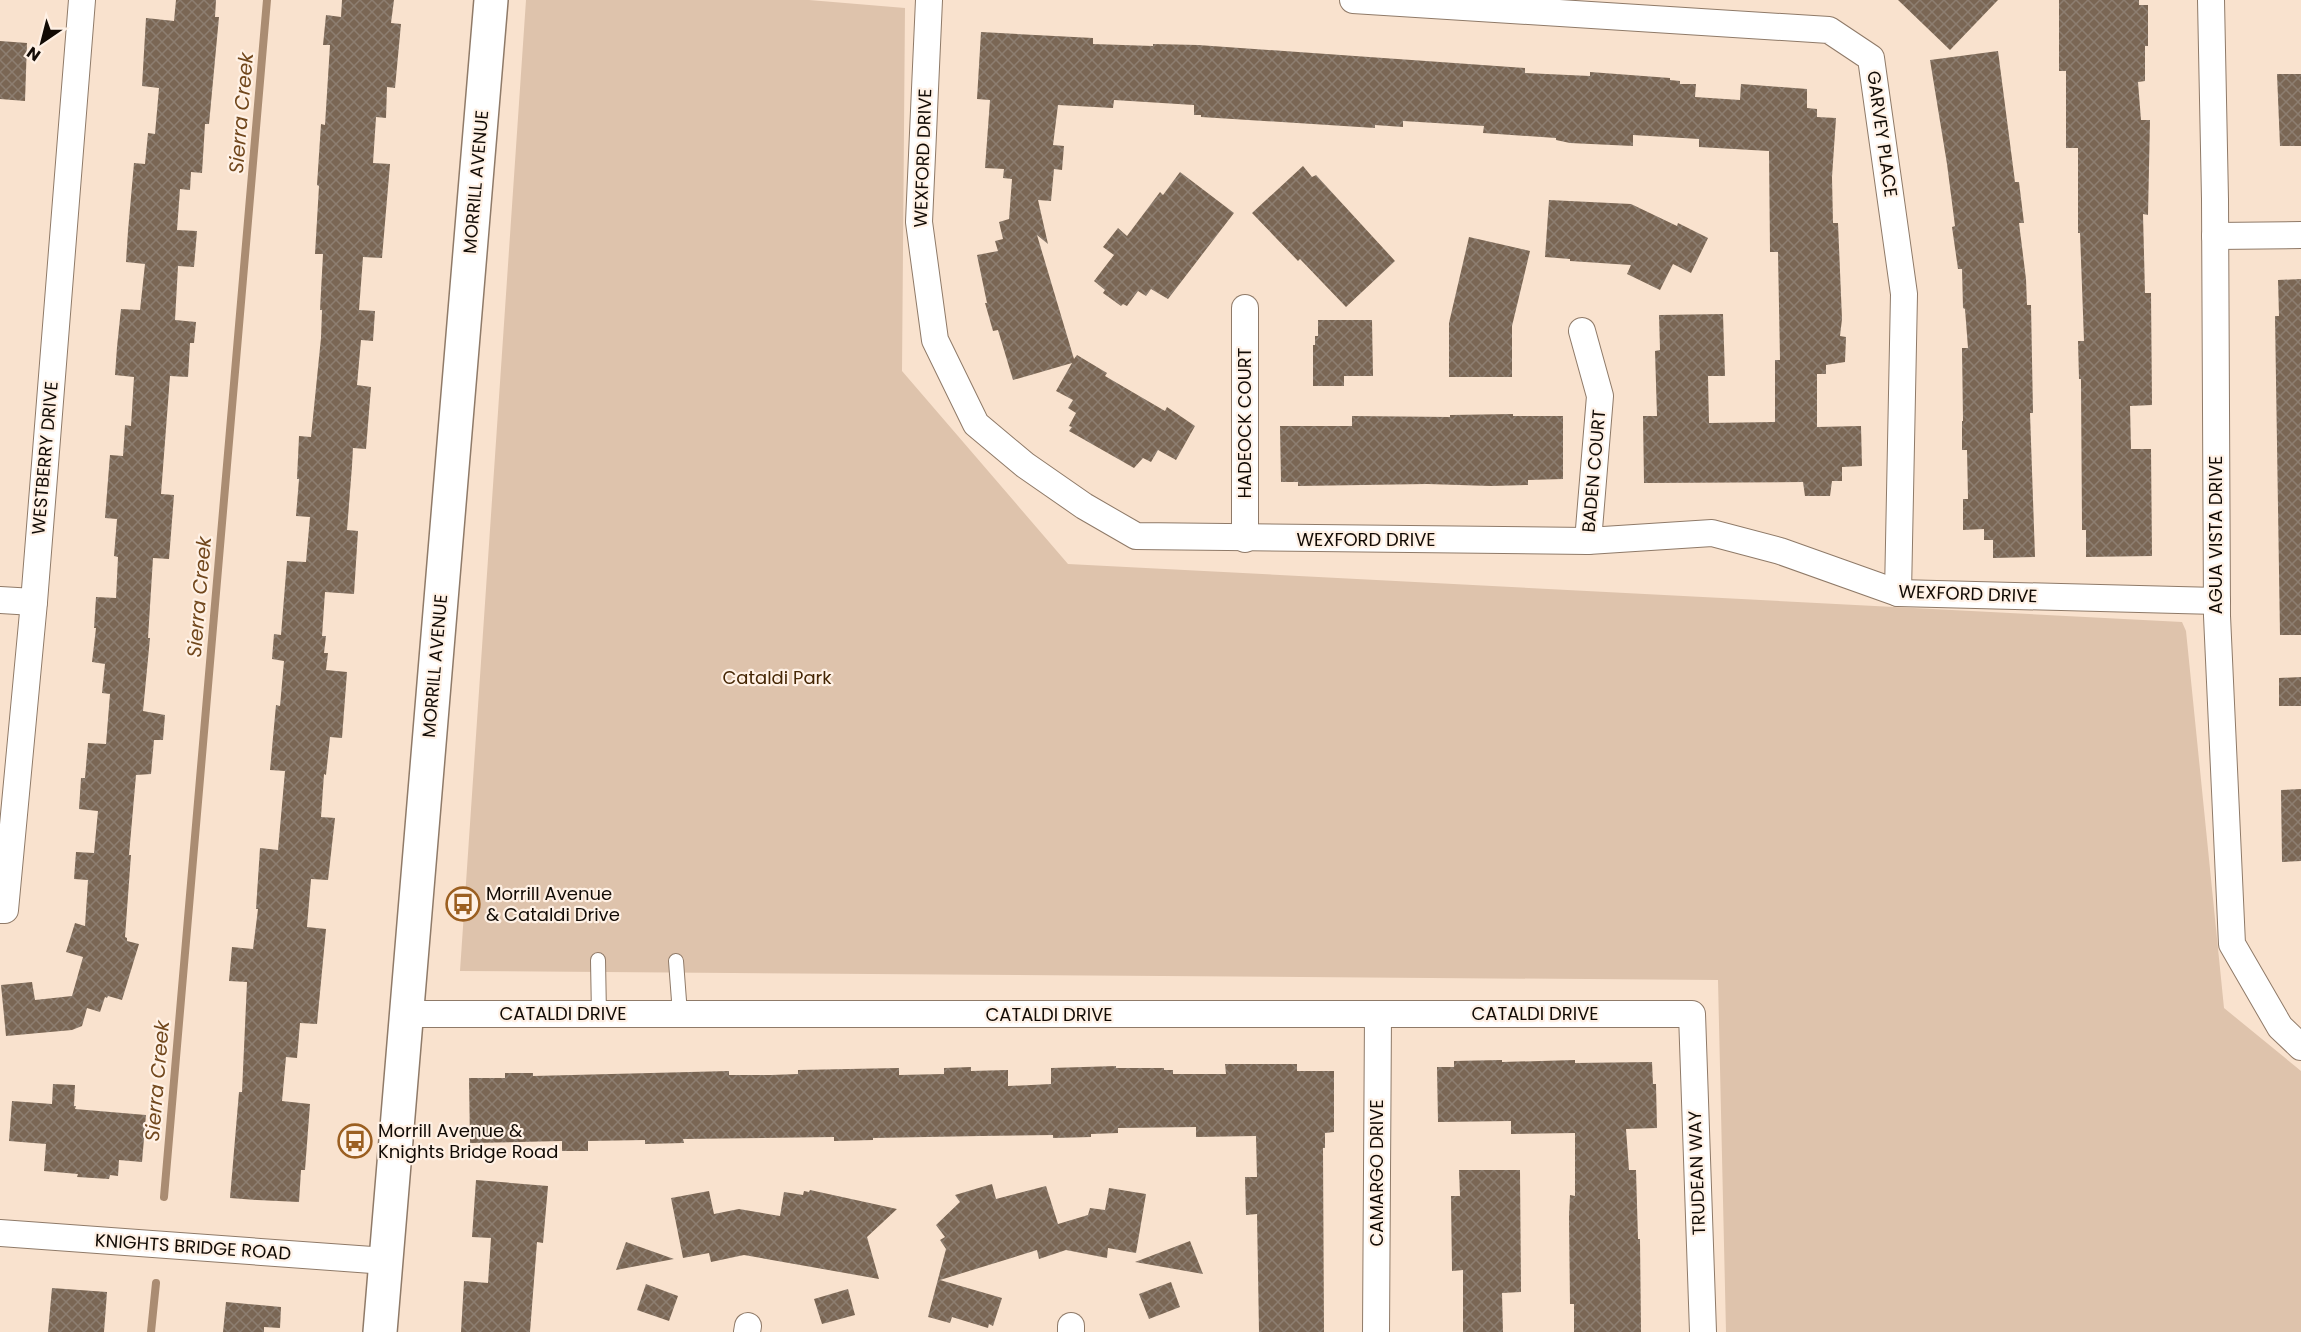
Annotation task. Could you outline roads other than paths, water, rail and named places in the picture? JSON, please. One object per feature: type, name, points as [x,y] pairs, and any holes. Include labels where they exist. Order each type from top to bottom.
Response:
[{"type":"street","name":"WESTBERRY DRIVE","points":[[0,910],[5,910],[34,602],[82,0]]},
{"type":"street","name":"MORRILL AVENUE","points":[[380,1332],[491,0]]},
{"type":"street","name":"WEXFORD DRIVE","points":[[929,0],[919,222],[935,340],[976,424],[1024,465],[1084,506],[1136,536],[1588,541],[1712,533],[1780,551],[1898,593],[2217,601]]},
{"type":"street","name":"GARVEY PLACE","points":[[1353,0],[1829,30],[1872,58],[1904,294],[1898,593]]},
{"type":"street","name":"AGUA VISTA DRIVE","points":[[2211,0],[2217,601],[2232,944],[2280,1027],[2301,1047]]},
{"type":"street","points":[[2215,236],[2301,235]]},
{"type":"street","name":"HADEOCK COURT","points":[[1245,308],[1245,539]]},
{"type":"street","name":"BADEN COURT","points":[[1582,331],[1600,396],[1588,541]]},
{"type":"street","points":[[0,600],[34,602]]},
{"type":"street","name":"CATALDI DRIVE","points":[[406,1014],[1692,1014]]},
{"type":"street","name":"TRUDEAN WAY","points":[[1692,1014],[1703,1332]]},
{"type":"street","name":"CAMARGO DRIVE","points":[[1376,1332],[1378,1015]]},
{"type":"street","name":"KNIGHTS BRIDGE ROAD","points":[[0,1233],[387,1261]]},
{"type":"lane","points":[[598,960],[598,1015]]},
{"type":"lane","points":[[676,960],[680,1014]]},
{"type":"waterway","name":"Sierra Creek","points":[[164,1197],[267,0]]},
{"type":"waterway","name":"Sierra Creek","points":[[151,1332],[156,1283]]},
{"type":"place","name":"Morrill Avenue & Cataldi Drive","points":[[463,904]]},
{"type":"place","name":"Morrill Avenue & Knights Bridge Road","points":[[355,1141]]},
{"type":"park label","name":"Cataldi Park","points":[[777,678]]}]
